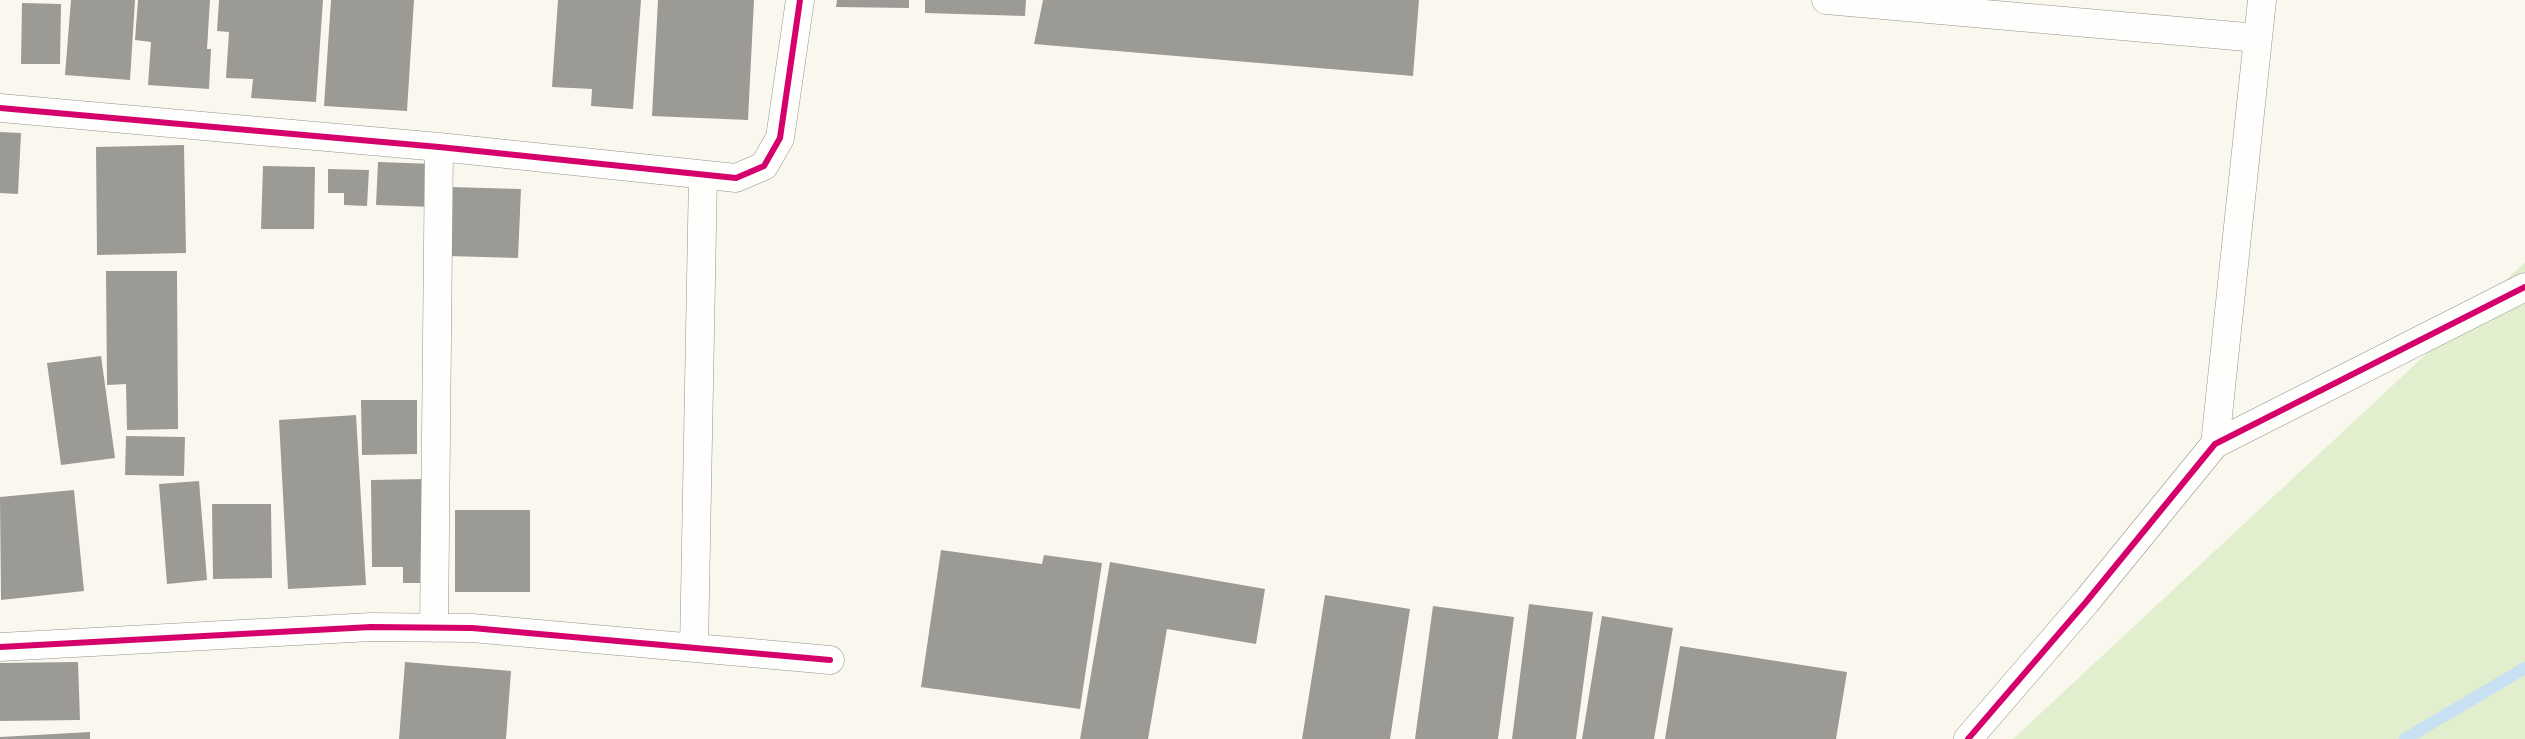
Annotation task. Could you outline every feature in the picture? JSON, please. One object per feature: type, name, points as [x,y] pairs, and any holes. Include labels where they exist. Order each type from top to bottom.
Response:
[{"type":"street","points":[[0,108],[439,146],[736,178],[764,166],[780,138],[800,0]]},
{"type":"street","points":[[1826,0],[2258,38]]},
{"type":"street","points":[[2215,444],[2262,0]]},
{"type":"street","points":[[434,628],[439,146]]},
{"type":"street","points":[[694,648],[703,175]]},
{"type":"street","points":[[1968,739],[2086,602],[2215,444],[2525,287]]},
{"type":"street","points":[[0,647],[370,626],[472,628],[830,660]]},
{"type":"green space","points":[[2525,262],[2525,739],[2013,739]]},
{"type":"building","points":[[71,0],[135,0],[130,80],[65,75]]},
{"type":"building","points":[[138,0],[210,0],[207,49],[211,49],[209,89],[148,85],[151,42],[135,40]]},
{"type":"building","points":[[219,0],[323,0],[316,102],[251,98],[253,79],[226,78],[229,32],[217,31]]},
{"type":"building","points":[[331,0],[414,0],[407,111],[324,106]]},
{"type":"building","points":[[558,0],[641,0],[633,109],[591,106],[592,89],[552,87]]},
{"type":"building","points":[[658,0],[754,0],[748,120],[652,116]]},
{"type":"building","points":[[837,0],[909,0],[909,8],[836,7]]},
{"type":"building","points":[[925,0],[1026,0],[1025,16],[925,13]]},
{"type":"building","points":[[1043,0],[1419,0],[1413,76],[1034,44]]},
{"type":"building","points":[[22,3],[61,4],[60,64],[21,64]]},
{"type":"building","points":[[0,132],[21,133],[18,194],[0,193]]},
{"type":"building","points":[[184,145],[186,253],[97,255],[96,147]]},
{"type":"building","points":[[378,162],[435,164],[434,207],[376,205]]},
{"type":"building","points":[[263,166],[315,167],[314,229],[261,229]]},
{"type":"building","points":[[328,169],[369,170],[367,206],[344,205],[344,193],[328,193]]},
{"type":"building","points":[[450,187],[521,189],[518,258],[448,256]]},
{"type":"building","points":[[106,271],[177,271],[178,429],[127,430],[126,384],[107,385]]},
{"type":"building","points":[[101,356],[115,458],[61,465],[47,363]]},
{"type":"building","points":[[361,400],[417,400],[417,454],[362,455]]},
{"type":"building","points":[[356,415],[366,585],[288,589],[279,420]]},
{"type":"building","points":[[126,436],[185,437],[184,476],[125,475]]},
{"type":"building","points":[[424,479],[425,583],[403,583],[403,567],[372,567],[371,480]]},
{"type":"building","points":[[199,481],[207,580],[167,584],[159,484]]},
{"type":"building","points":[[74,490],[84,591],[1,600],[0,497]]},
{"type":"building","points":[[212,504],[271,504],[272,578],[213,579]]},
{"type":"building","points":[[455,510],[530,510],[530,592],[455,592]]},
{"type":"building","points":[[941,550],[1042,564],[1044,555],[1102,563],[1080,709],[921,687]]},
{"type":"building","points":[[1110,562],[1265,589],[1256,644],[1167,629],[1148,739],[1080,739]]},
{"type":"building","points":[[1325,595],[1410,609],[1390,739],[1302,739]]},
{"type":"building","points":[[1529,604],[1593,612],[1576,739],[1512,739]]},
{"type":"building","points":[[1433,606],[1514,617],[1498,739],[1415,739]]},
{"type":"building","points":[[1602,616],[1673,628],[1654,739],[1582,739]]},
{"type":"building","points":[[1680,646],[1847,672],[1836,739],[1665,739]]},
{"type":"building","points":[[78,662],[80,720],[0,721],[0,663]]},
{"type":"building","points":[[405,662],[511,671],[506,739],[399,739]]},
{"type":"building","points":[[90,732],[90,739],[0,739],[0,737]]},
{"type":"waterway","points":[[2405,739],[2525,668]]},
{"type":"cycle path","points":[[0,108],[439,147],[736,178],[764,166],[780,138],[800,0]]},
{"type":"cycle path","points":[[1968,739],[2086,602],[2215,444],[2525,287]]},
{"type":"cycle path","points":[[0,647],[371,627],[472,628],[830,660]]}]
